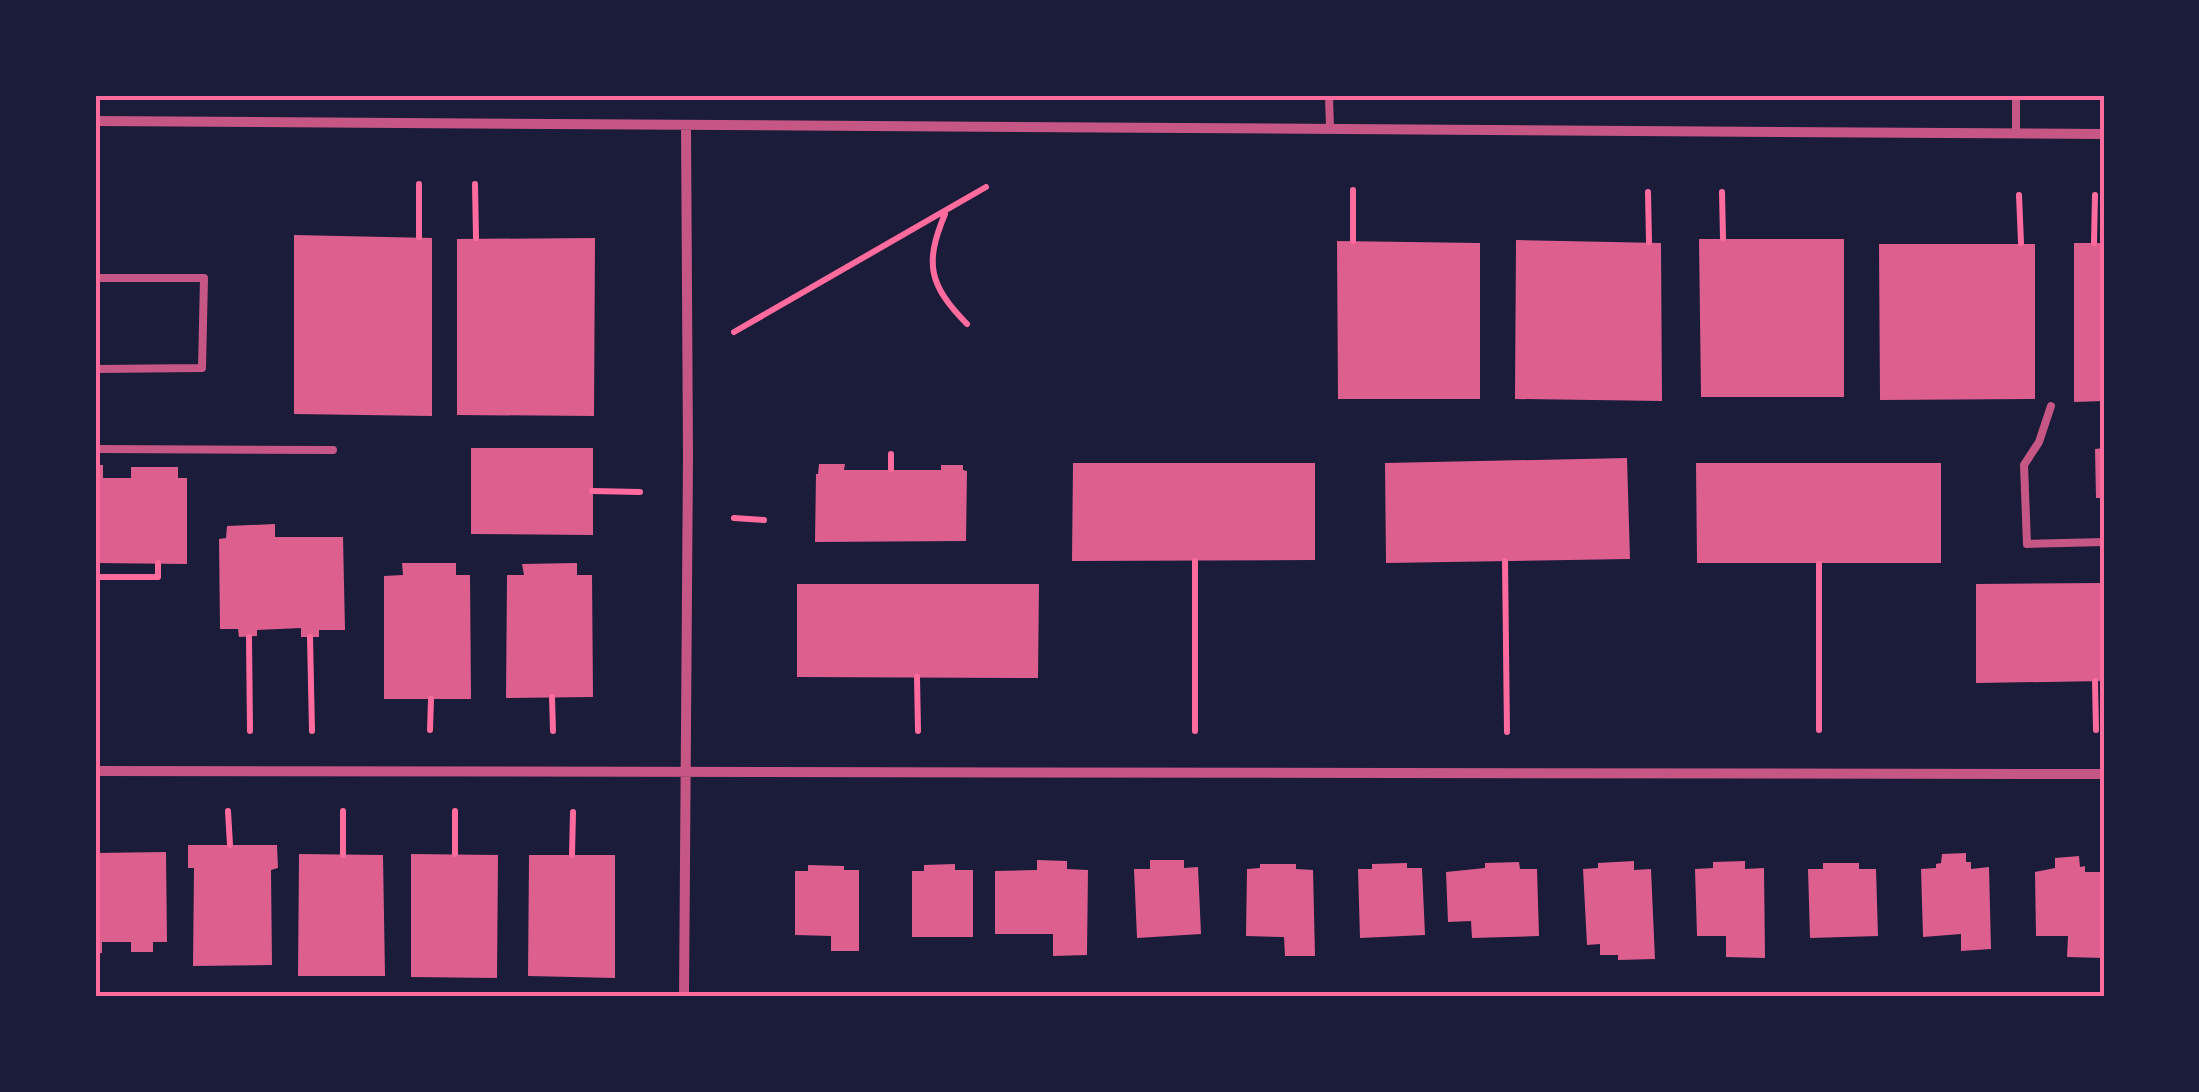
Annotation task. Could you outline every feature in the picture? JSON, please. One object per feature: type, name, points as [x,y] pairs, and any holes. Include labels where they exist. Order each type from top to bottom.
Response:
[{"type":"street","points":[[95,121],[2104,134]]},
{"type":"street","points":[[684,997],[686,127]]},
{"type":"street","points":[[95,771],[2104,774]]},
{"type":"lane","points":[[1330,95],[1330,129]]},
{"type":"lane","points":[[2016,95],[2016,134]]},
{"type":"lane","points":[[95,278],[204,278],[202,368],[95,369]]},
{"type":"lane","points":[[2051,406],[2039,442],[2024,466],[2027,544],[2104,542]]},
{"type":"lane","points":[[95,449],[333,450]]},
{"type":"path","points":[[419,184],[419,237]]},
{"type":"path","points":[[475,184],[476,238]]},
{"type":"path","points":[[734,332],[986,187]]},
{"type":"path","points":[[1353,241],[1354,190]]},
{"type":"path","points":[[1648,192],[1650,242]]},
{"type":"path","points":[[1722,192],[1723,238]]},
{"type":"path","points":[[2020,194],[2020,244]]},
{"type":"path","points":[[2094,243],[2095,195]]},
{"type":"path","points":[[945,212],[934,240],[933,274],[946,303],[967,324]]},
{"type":"path","points":[[815,286],[820,295]]},
{"type":"path","points":[[891,454],[891,469]]},
{"type":"path","points":[[592,492],[640,492]]},
{"type":"path","points":[[734,518],[764,520]]},
{"type":"path","points":[[1195,561],[1195,731]]},
{"type":"path","points":[[1505,561],[1507,732]]},
{"type":"path","points":[[95,576],[158,577],[158,564]]},
{"type":"path","points":[[1819,564],[1819,730]]},
{"type":"path","points":[[249,637],[250,731]]},
{"type":"path","points":[[310,637],[312,731]]},
{"type":"path","points":[[918,677],[918,732]]},
{"type":"path","points":[[2095,682],[2096,730]]},
{"type":"path","points":[[552,697],[553,731]]},
{"type":"path","points":[[430,730],[431,699]]},
{"type":"path","points":[[228,811],[230,846]]},
{"type":"path","points":[[343,811],[343,854]]},
{"type":"path","points":[[454,811],[455,854]]},
{"type":"path","points":[[572,855],[573,812]]},
{"type":"building","points":[[294,235],[432,238],[432,416],[294,414]]},
{"type":"building","points":[[595,238],[594,416],[457,415],[457,239]]},
{"type":"building","points":[[1699,239],[1844,239],[1844,397],[1701,397]]},
{"type":"building","points":[[1516,240],[1661,243],[1662,401],[1515,399]]},
{"type":"building","points":[[1337,241],[1480,243],[1480,399],[1338,399]]},
{"type":"building","points":[[2074,243],[2104,243],[2104,401],[2074,402]]},
{"type":"building","points":[[1879,244],[2035,244],[2035,399],[1880,400]]},
{"type":"building","points":[[471,448],[593,448],[593,535],[471,534]]},
{"type":"building","points":[[2104,448],[2104,498],[2096,498],[2095,449]]},
{"type":"building","points":[[1627,458],[1630,559],[1386,563],[1385,463]]},
{"type":"building","points":[[1073,463],[1315,463],[1315,560],[1072,561]]},
{"type":"building","points":[[1696,463],[1941,463],[1941,563],[1697,563]]},
{"type":"building","points":[[819,464],[845,464],[844,470],[941,470],[941,465],[963,465],[967,471],[966,541],[815,542]]},
{"type":"building","points":[[95,465],[103,465],[103,478],[131,478],[131,467],[178,467],[178,478],[187,478],[187,564],[95,563]]},
{"type":"building","points":[[275,524],[275,537],[343,537],[345,630],[319,630],[319,637],[301,637],[301,628],[257,630],[257,636],[239,637],[238,629],[220,629],[219,539],[226,538],[227,526]]},
{"type":"building","points":[[402,563],[456,563],[456,575],[470,575],[471,699],[384,699],[384,576],[403,575]]},
{"type":"building","points":[[577,563],[577,575],[592,575],[593,697],[506,698],[507,575],[524,575],[522,564]]},
{"type":"building","points":[[2104,583],[2104,681],[1976,683],[1976,584]]},
{"type":"building","points":[[797,584],[1039,584],[1038,678],[797,677]]},
{"type":"building","points":[[188,845],[277,845],[278,868],[271,870],[272,965],[193,966],[194,868],[188,868]]},
{"type":"building","points":[[166,852],[167,942],[153,942],[153,952],[131,952],[131,942],[102,942],[102,953],[95,953],[95,853]]},
{"type":"building","points":[[1966,853],[1971,869],[1989,867],[1991,949],[1961,951],[1961,934],[1923,937],[1921,869],[1936,868],[1942,854]]},
{"type":"building","points":[[299,854],[383,855],[385,976],[298,976]]},
{"type":"building","points":[[411,854],[498,855],[497,978],[411,977]]},
{"type":"building","points":[[529,855],[615,855],[615,978],[528,976]]},
{"type":"building","points":[[2079,856],[2085,872],[2103,872],[2104,958],[2067,957],[2068,936],[2036,936],[2035,872],[2055,868],[2055,858]]},
{"type":"building","points":[[1037,860],[1067,861],[1067,869],[1088,870],[1087,955],[1053,956],[1053,934],[995,934],[995,871],[1037,870]]},
{"type":"building","points":[[1150,860],[1184,860],[1184,868],[1198,867],[1201,934],[1137,938],[1134,869],[1150,869]]},
{"type":"building","points":[[1634,861],[1634,870],[1651,869],[1655,959],[1618,960],[1618,955],[1600,955],[1600,944],[1587,945],[1583,869],[1598,868],[1598,863]]},
{"type":"building","points":[[1745,861],[1745,869],[1764,868],[1765,958],[1726,957],[1726,936],[1697,936],[1695,869],[1713,868],[1713,862]]},
{"type":"building","points":[[1519,862],[1520,869],[1537,869],[1539,936],[1472,938],[1471,921],[1448,922],[1446,872],[1485,868],[1485,863]]},
{"type":"building","points":[[1407,863],[1407,868],[1422,868],[1425,935],[1360,938],[1358,869],[1372,869],[1372,864]]},
{"type":"building","points":[[1823,863],[1859,863],[1859,869],[1876,869],[1878,936],[1810,938],[1808,869],[1823,869]]},
{"type":"building","points":[[955,864],[955,870],[973,870],[973,937],[912,937],[912,871],[924,871],[924,865]]},
{"type":"building","points":[[1260,864],[1296,864],[1296,869],[1313,870],[1315,956],[1285,956],[1284,937],[1246,936],[1247,869],[1260,868]]},
{"type":"building","points":[[808,865],[859,870],[859,951],[831,951],[831,936],[795,935],[795,871],[808,871]]}]
